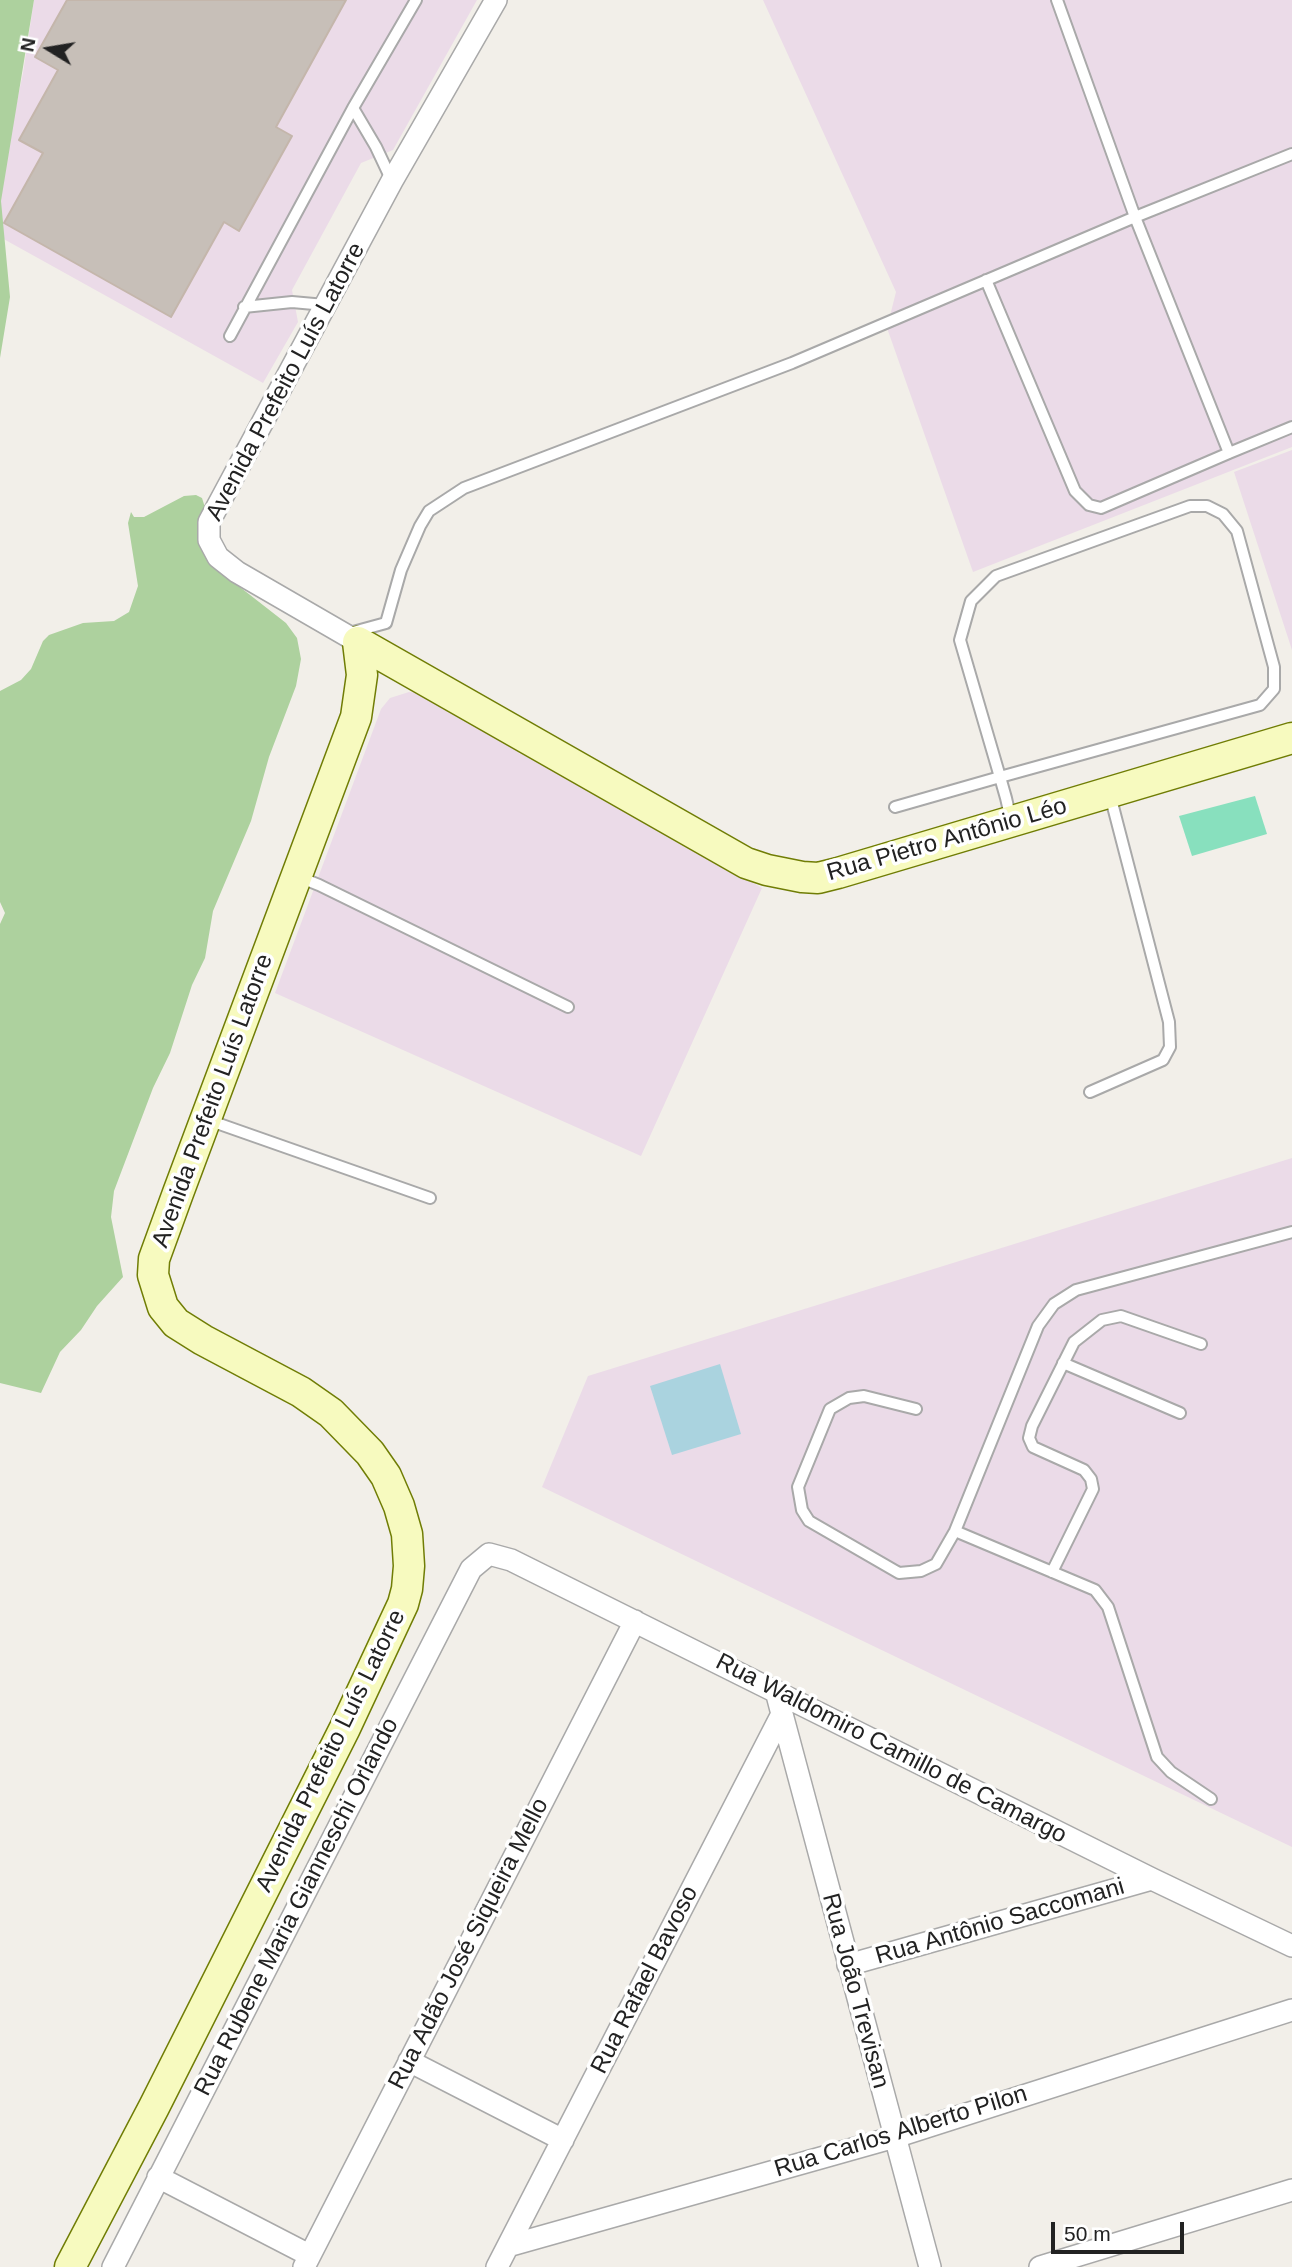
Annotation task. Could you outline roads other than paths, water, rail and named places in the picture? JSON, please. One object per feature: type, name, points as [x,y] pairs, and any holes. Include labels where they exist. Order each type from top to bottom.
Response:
[{"type":"main road","name":"Rua Pietro Antônio Léo","points":[[352,638],[746,863],[802,877],[818,878],[1292,738]]},
{"type":"main road","name":"Avenida Prefeito Luís Latorre","points":[[70,2267],[154,2107],[345,1728],[403,1604],[407,1589],[409,1566],[404,1524],[386,1476],[370,1453],[331,1413],[300,1392],[176,1323],[163,1307],[153,1275],[154,1259],[356,717],[362,675],[352,638]]},
{"type":"main road","name":"Avenida Prefeito Luís Latorre","points":[[356,717],[376,690],[412,671]]},
{"type":"street","name":"Avenida Prefeito Luís Latorre","points":[[352,638],[237,572],[218,557],[209,540],[209,522],[392,181],[496,0]]},
{"type":"street","name":"Rua Waldomiro Camillo de Camargo","points":[[489,1554],[511,1560],[1292,1946]]},
{"type":"street","name":"Rua Rubene Maria Gianneschi Orlando","points":[[113,2267],[471,1569],[489,1554]]},
{"type":"street","name":"Rua Adão José Siqueira Mello","points":[[307,2261],[635,1621]]},
{"type":"street","points":[[776,1691],[782,1714]]},
{"type":"street","name":"Rua João Trevisan","points":[[782,1714],[930,2267]]},
{"type":"street","name":"Rua Rafael Bavoso","points":[[497,2267],[782,1714]]},
{"type":"street","name":"Rua Antônio Saccomani","points":[[848,1965],[1152,1879]]},
{"type":"street","name":"Rua Carlos Alberto Pilon","points":[[508,2246],[895,2137],[1292,2010]]},
{"type":"street","points":[[409,2061],[563,2140]]},
{"type":"street","points":[[159,2177],[307,2261]]},
{"type":"street","points":[[1040,2267],[1292,2190]]},
{"type":"lane","points":[[230,336],[353,108],[416,0]]},
{"type":"lane","points":[[1057,0],[1135,217],[1229,453]]},
{"type":"lane","points":[[353,108],[392,181]]},
{"type":"lane","points":[[352,638],[386,623],[401,570],[420,526],[429,511],[464,488],[792,363],[1135,217],[1292,154]]},
{"type":"lane","points":[[986,280],[1075,491],[1089,505],[1101,508],[1292,427]]},
{"type":"lane","points":[[244,307],[292,302],[325,305]]},
{"type":"lane","points":[[895,807],[1000,777],[1259,705],[1274,689],[1274,667],[1237,531],[1223,514],[1208,506],[1190,506],[996,576],[971,601],[960,640],[1000,777],[1012,821]]},
{"type":"lane","points":[[1090,1092],[1163,1060],[1170,1047],[1169,1022],[1109,793]]},
{"type":"lane","points":[[296,876],[332,891],[568,1007]]},
{"type":"lane","points":[[205,1119],[430,1198]]},
{"type":"lane","points":[[916,1409],[864,1396],[849,1398],[830,1409],[798,1487],[803,1510],[809,1521],[899,1573],[921,1571],[936,1564],[955,1531],[1038,1326],[1054,1304],[1076,1290],[1292,1233]]},
{"type":"lane","points":[[1052,1572],[1093,1489],[1091,1479],[1084,1470],[1033,1447],[1029,1438],[1032,1426],[1074,1342],[1102,1320],[1121,1317],[1200,1344]]},
{"type":"lane","points":[[1063,1363],[1180,1413]]},
{"type":"lane","points":[[955,1531],[1095,1590],[1108,1607],[1157,1757],[1171,1772],[1211,1799]]},
{"type":"water","points":[[720,1364],[741,1434],[672,1455],[650,1386]]}]
